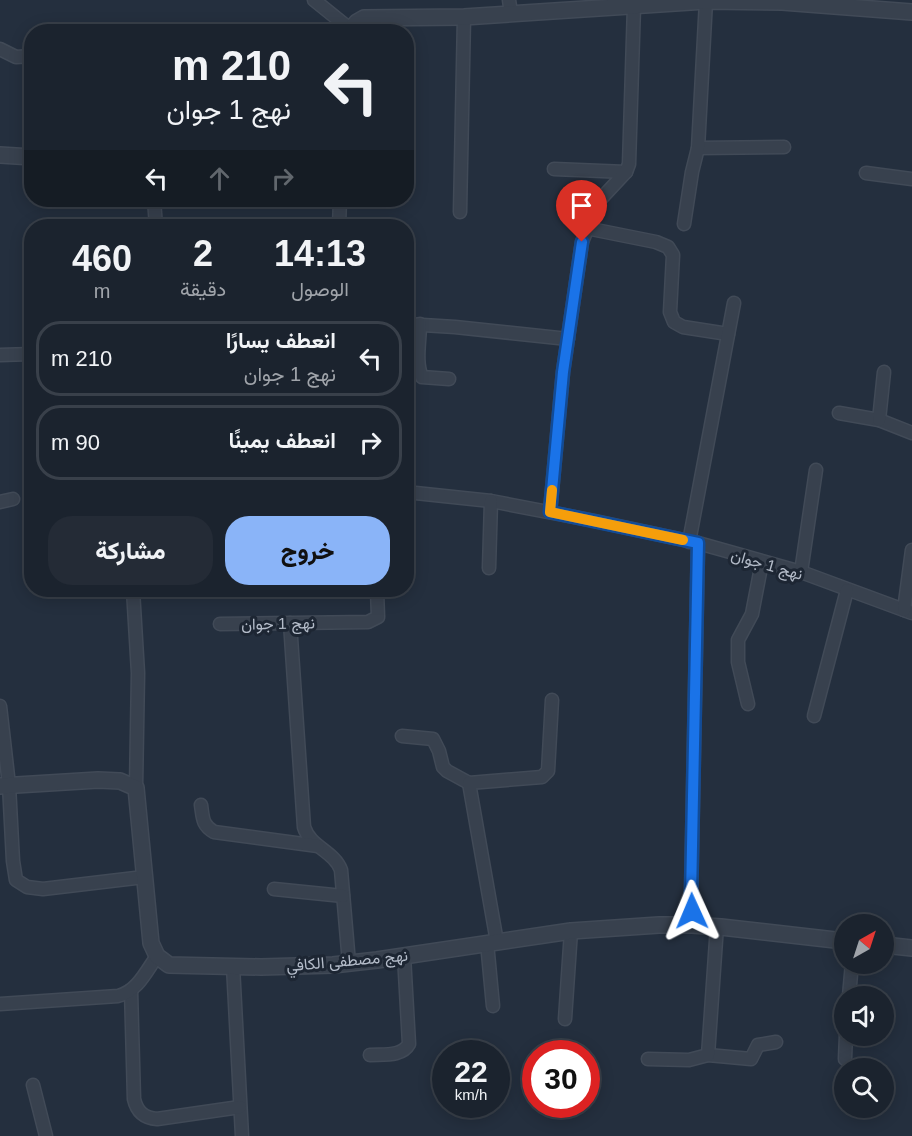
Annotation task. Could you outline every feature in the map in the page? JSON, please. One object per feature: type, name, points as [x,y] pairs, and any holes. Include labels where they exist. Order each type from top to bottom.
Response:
[{"type":"street","points":[[314,0],[342,24]]},
{"type":"street","points":[[355,24],[364,18],[464,17],[510,7],[615,4],[634,6],[706,1],[783,1],[912,12]]},
{"type":"street","points":[[684,224],[698,148],[706,1]]},
{"type":"street","points":[[550,512],[563,372],[582,242],[598,202],[626,172],[629,164],[634,6]]},
{"type":"street","points":[[460,212],[464,17]]},
{"type":"street","points":[[0,49],[16,57],[24,56]]},
{"type":"street","points":[[698,148],[784,147]]},
{"type":"street","points":[[0,155],[24,156]]},
{"type":"street","points":[[554,169],[626,172]]},
{"type":"street","points":[[866,173],[912,179]]},
{"type":"street","points":[[586,228],[656,242],[668,247],[673,255],[670,312],[674,322],[683,327],[728,334]]},
{"type":"street","points":[[692,925],[694,543],[734,303]]},
{"type":"street","points":[[414,324],[568,339]]},
{"type":"street","points":[[420,324],[419,371],[422,377],[448,379]]},
{"type":"street","points":[[0,355],[24,354]]},
{"type":"street","points":[[879,420],[884,372]]},
{"type":"street","points":[[839,413],[879,420],[912,433]]},
{"type":"street","points":[[801,572],[816,470]]},
{"type":"street","name":"نهج 1 جوان","points":[[414,492],[491,501],[694,543],[801,572],[908,611]]},
{"type":"street","points":[[489,568],[491,501]]},
{"type":"street","points":[[908,611],[912,550]]},
{"type":"street","points":[[748,704],[738,662],[738,640],[753,614],[762,562]]},
{"type":"street","points":[[814,716],[848,590]]},
{"type":"street","points":[[0,1004],[118,996],[131,990],[157,956],[151,943],[136,799],[138,673],[133,597]]},
{"type":"street","name":"نهج 1 جوان","points":[[220,624],[368,622],[378,617],[377,597]]},
{"type":"street","points":[[290,623],[304,827],[311,841],[338,862],[341,870],[349,963]]},
{"type":"street","points":[[402,736],[433,739],[447,771],[469,783],[542,777],[548,771],[552,700]]},
{"type":"street","points":[[0,706],[4,785],[16,880],[27,888],[43,889],[144,877]]},
{"type":"street","points":[[4,785],[98,780],[120,781],[136,788]]},
{"type":"street","points":[[469,783],[492,942],[492,1006]]},
{"type":"street","points":[[201,805],[204,824],[214,832],[318,846]]},
{"type":"street","points":[[274,889],[343,896]]},
{"type":"street","name":"نهج مصطفى الكافي","points":[[157,956],[169,965],[312,966],[404,956],[571,931],[659,925],[717,926],[834,940]]},
{"type":"street","points":[[708,1054],[717,926]]},
{"type":"street","points":[[565,1019],[571,931]]},
{"type":"street","points":[[894,946],[912,948]]},
{"type":"street","points":[[369,1054],[400,1053],[406,1050],[409,1044],[404,956]]},
{"type":"street","points":[[233,966],[242,1136]]},
{"type":"street","points":[[131,990],[134,1099],[139,1111],[144,1116],[157,1119],[240,1107]]},
{"type":"street","points":[[648,1059],[689,1060],[708,1054],[751,1059],[758,1045],[776,1042]]},
{"type":"street","points":[[33,1085],[46,1136]]},
{"type":"slow traffic","points":[[552,490],[550,512],[683,540]]},
{"type":"route","points":[[582,242],[563,372],[550,512],[698,543],[692,911]]}]
